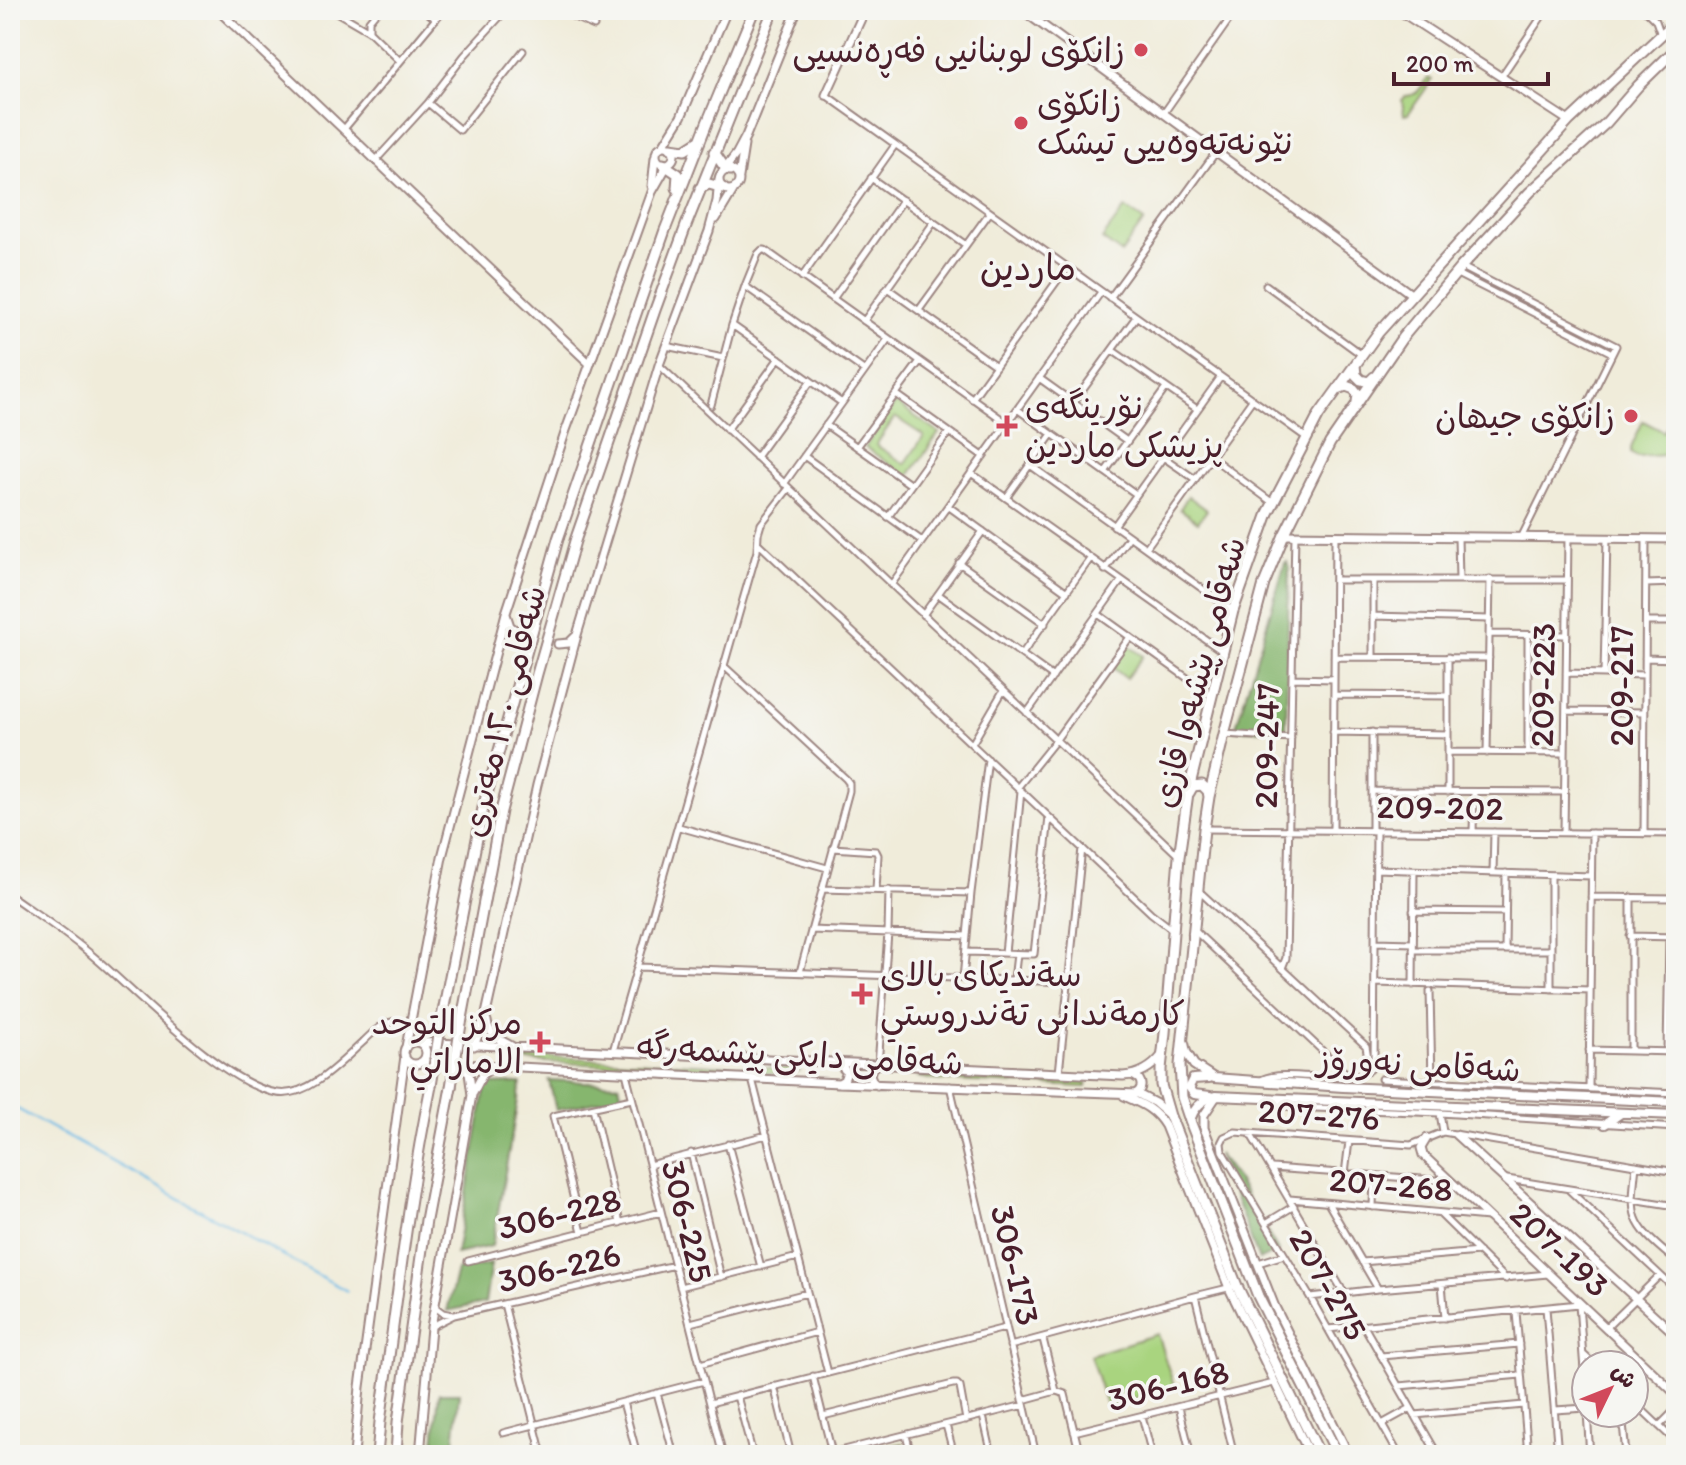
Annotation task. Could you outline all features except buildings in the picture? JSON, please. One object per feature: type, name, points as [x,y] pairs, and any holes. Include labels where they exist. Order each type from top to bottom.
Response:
[{"type":"highway","name":"شەقامی ١٢٠ مەتری","points":[[377,1455],[423,1123],[483,808],[558,539],[639,301],[699,141],[754,10]]},
{"type":"highway","name":"شەقامی ١٢٠ مەتری","points":[[396,1455],[426,1220],[501,811],[575,541],[700,188],[773,10]]},
{"type":"highway","name":"شەقامی پێشەوا قازی","points":[[1320,1455],[1278,1382],[1233,1287],[1173,1134],[1161,1085],[1179,857],[1188,793],[1223,651],[1247,569],[1273,503],[1334,393],[1411,294],[1569,121],[1676,21]]},
{"type":"highway","name":"شەقامی پێشەوا قازی","points":[[1338,1455],[1258,1296],[1241,1239],[1182,1097],[1183,1037],[1204,829],[1224,734],[1264,584],[1284,535],[1330,443],[1357,402],[1402,338],[1458,270],[1530,192],[1606,123],[1676,49]]},
{"type":"highway","points":[[671,149],[685,150],[699,141]]},
{"type":"highway","points":[[700,188],[723,178],[714,152]]},
{"type":"highway","points":[[663,163],[678,174],[675,204]]},
{"type":"highway","points":[[1359,359],[1354,372],[1358,378],[1369,382],[1375,377]]},
{"type":"highway","points":[[1334,393],[1342,387],[1350,387],[1358,394],[1357,402]]},
{"type":"highway","points":[[1196,760],[1197,769],[1204,774],[1212,772],[1217,764]]},
{"type":"highway","points":[[1188,793],[1193,786],[1200,785],[1206,788],[1209,797]]},
{"type":"main road","points":[[1183,1037],[1186,1052],[1194,1065],[1214,1078]]},
{"type":"main road","points":[[1214,1078],[1195,1079],[1189,1088],[1195,1094],[1215,1097]]},
{"type":"main road","name":"شەقامی نەورۆز","points":[[1214,1078],[1258,1082],[1345,1080],[1613,1095],[1676,1102]]},
{"type":"main road","points":[[1190,1121],[1200,1103],[1215,1097]]},
{"type":"main road","name":"شەقامی نەورۆز","points":[[1215,1097],[1676,1115]]},
{"type":"main road","points":[[1406,1104],[1413,1112]]},
{"type":"main road","points":[[1605,1124],[1621,1113]]},
{"type":"street","points":[[218,10],[590,364]]},
{"type":"street","points":[[333,10],[369,31],[400,61]]},
{"type":"street","points":[[369,31],[369,21],[378,10]]},
{"type":"street","points":[[424,10],[436,19]]},
{"type":"street","points":[[344,129],[443,10]]},
{"type":"street","points":[[376,160],[506,10]]},
{"type":"street","points":[[559,10],[594,26]]},
{"type":"street","points":[[652,192],[663,163],[673,159],[671,149],[681,117],[727,10]]},
{"type":"street","points":[[474,1046],[486,1014],[537,785],[577,635],[659,365],[709,231],[723,178],[746,136],[797,10]]},
{"type":"street","points":[[1022,10],[1411,294]]},
{"type":"street","points":[[1028,10],[1166,110],[1216,151]]},
{"type":"street","points":[[1166,110],[1236,10]]},
{"type":"street","points":[[1398,10],[1569,121]]},
{"type":"street","points":[[1501,77],[1546,10]]},
{"type":"street","points":[[1645,10],[1656,21],[1661,35]]},
{"type":"street","points":[[870,11],[826,95],[1307,438]]},
{"type":"street","points":[[428,103],[460,130],[523,51]]},
{"type":"street","points":[[709,231],[735,187],[746,136]]},
{"type":"street","points":[[802,277],[895,145]]},
{"type":"street","points":[[354,1455],[360,1387],[405,1056],[411,1042],[409,1027],[442,857],[506,613],[566,430],[663,163],[658,148],[671,149]]},
{"type":"street","points":[[1110,298],[1216,151]]},
{"type":"street","points":[[723,178],[735,173],[738,179]]},
{"type":"street","points":[[723,178],[729,190],[735,187]]},
{"type":"street","points":[[871,178],[966,245]]},
{"type":"street","points":[[833,299],[903,200]]},
{"type":"street","points":[[919,310],[990,212]]},
{"type":"street","points":[[864,321],[934,222]]},
{"type":"street","points":[[711,405],[732,325],[745,286],[762,250],[1007,423]]},
{"type":"street","points":[[972,399],[1067,267]]},
{"type":"street","points":[[1458,270],[1616,346],[1521,538]]},
{"type":"street","points":[[1458,270],[1612,353]]},
{"type":"street","points":[[1266,285],[1359,359]]},
{"type":"street","points":[[745,286],[865,371]]},
{"type":"street","points":[[887,288],[996,366]]},
{"type":"street","points":[[891,585],[1101,292]]},
{"type":"street","points":[[1074,402],[1136,317]]},
{"type":"street","points":[[732,325],[842,403]]},
{"type":"street","points":[[613,1052],[679,827],[761,524],[804,456],[888,339]]},
{"type":"street","points":[[666,345],[723,358]]},
{"type":"street","points":[[1112,350],[1197,409]]},
{"type":"street","points":[[727,430],[779,358]]},
{"type":"street","points":[[857,447],[920,361]]},
{"type":"street","points":[[659,365],[1179,857]]},
{"type":"street","points":[[1039,378],[1127,441]]},
{"type":"street","points":[[1114,526],[1220,378]]},
{"type":"street","points":[[756,457],[811,381]]},
{"type":"street","points":[[1105,472],[1166,388]]},
{"type":"street","points":[[896,394],[983,456]]},
{"type":"street","points":[[1146,548],[1252,400]]},
{"type":"street","points":[[1017,409],[1136,494]]},
{"type":"street","points":[[826,425],[911,485]]},
{"type":"street","points":[[888,517],[949,432]]},
{"type":"street","points":[[1006,498],[1052,434]]},
{"type":"street","points":[[804,456],[922,541]]},
{"type":"street","points":[[1163,457],[1195,479]]},
{"type":"street","points":[[1211,457],[1273,503]]},
{"type":"street","points":[[1030,465],[1233,611]]},
{"type":"street","points":[[971,473],[1223,651]]},
{"type":"street","points":[[948,506],[1067,592]]},
{"type":"street","points":[[923,615],[983,531]]},
{"type":"street","points":[[1284,535],[1676,539]]},
{"type":"street","name":"209-247","points":[[1282,968],[1286,958],[1295,535]]},
{"type":"street","points":[[1333,830],[1335,536]]},
{"type":"street","points":[[1105,570],[1129,537]]},
{"type":"street","points":[[1458,537],[1459,580]]},
{"type":"street","name":"209-223","points":[[1564,833],[1568,538]]},
{"type":"street","points":[[1604,674],[1607,539]]},
{"type":"street","name":"209-217","points":[[1644,834],[1646,539]]},
{"type":"street","points":[[758,544],[1173,930]]},
{"type":"street","points":[[1022,654],[1090,559]]},
{"type":"street","points":[[959,563],[1045,624]]},
{"type":"street","points":[[1487,753],[1490,579]]},
{"type":"street","points":[[1335,580],[1567,580]]},
{"type":"street","points":[[1373,580],[1373,657]]},
{"type":"street","points":[[1027,713],[1121,581]]},
{"type":"street","points":[[1646,584],[1676,583]]},
{"type":"street","points":[[938,594],[1053,677]]},
{"type":"street","points":[[506,613],[509,624],[521,634]]},
{"type":"street","points":[[1098,614],[1212,696]]},
{"type":"street","points":[[1373,616],[1489,619]]},
{"type":"street","points":[[1646,622],[1676,622]]},
{"type":"street","points":[[1489,634],[1567,635]]},
{"type":"street","points":[[558,644],[569,643],[577,635]]},
{"type":"street","points":[[1528,635],[1528,753]]},
{"type":"street","points":[[1005,953],[1020,789],[1130,637]]},
{"type":"street","points":[[1334,657],[1489,658]]},
{"type":"street","points":[[1448,657],[1448,792]]},
{"type":"street","points":[[1645,658],[1676,659]]},
{"type":"street","points":[[724,666],[848,781],[849,791],[800,972]]},
{"type":"street","points":[[1566,673],[1645,675]]},
{"type":"street","points":[[1292,678],[1334,679]]},
{"type":"street","points":[[972,744],[1003,691]]},
{"type":"street","points":[[1334,695],[1448,696]]},
{"type":"street","points":[[1566,711],[1645,712]]},
{"type":"street","points":[[1333,732],[1448,734]]},
{"type":"street","points":[[1193,929],[1345,1080],[1372,1070],[1376,869],[1372,732]]},
{"type":"street","points":[[1224,734],[1291,738]]},
{"type":"street","points":[[1448,752],[1565,753]]},
{"type":"street","points":[[963,979],[988,759]]},
{"type":"street","points":[[1372,791],[1565,792]]},
{"type":"street","points":[[1473,832],[1474,792]]},
{"type":"street","points":[[966,952],[1034,954],[1049,816]]},
{"type":"street","points":[[679,827],[827,868]]},
{"type":"street","name":"209-202","points":[[1204,829],[1676,834]]},
{"type":"street","points":[[1493,873],[1494,832]]},
{"type":"street","points":[[1589,1089],[1592,833]]},
{"type":"street","points":[[832,848],[876,851],[876,890]]},
{"type":"street","points":[[1059,1073],[1082,848]]},
{"type":"street","points":[[1376,869],[1591,876]]},
{"type":"street","points":[[1413,985],[1414,871]]},
{"type":"street","points":[[1505,950],[1506,873]]},
{"type":"street","points":[[1551,875],[1551,989]]},
{"type":"street","points":[[822,889],[971,893]]},
{"type":"street","points":[[877,1085],[870,1075],[877,1065],[889,890]]},
{"type":"street","points":[[1198,890],[1367,1048],[1365,1074]]},
{"type":"street","points":[[10,895],[90,953],[215,1061],[246,1081],[271,1092],[292,1093],[314,1082],[389,1022],[409,1027]]},
{"type":"street","points":[[1591,897],[1676,898]]},
{"type":"street","points":[[1631,897],[1631,1051]]},
{"type":"street","points":[[1413,911],[1505,912]]},
{"type":"street","points":[[811,930],[967,936]]},
{"type":"street","points":[[1630,936],[1672,937],[1667,1051]]},
{"type":"street","points":[[1376,942],[1551,950]]},
{"type":"street","points":[[1014,980],[1017,954]]},
{"type":"street","points":[[638,967],[1069,982]]},
{"type":"street","points":[[1376,983],[1590,990]]},
{"type":"street","points":[[1430,991],[1437,1085]]},
{"type":"street","points":[[486,1014],[491,1033],[514,1048]]},
{"type":"street","points":[[1668,1014],[1676,1014]]},
{"type":"street","points":[[402,1080],[425,1058],[423,1046],[411,1042]]},
{"type":"street","name":"شەقامی دایکی پێشمەرگە","points":[[411,1042],[1133,1075]]},
{"type":"street","points":[[524,1048],[524,1067]]},
{"type":"street","points":[[1589,1050],[1676,1052]]},
{"type":"street","points":[[1133,1075],[1150,1068],[1162,1055]]},
{"type":"street","points":[[405,1056],[409,1062],[418,1063]]},
{"type":"street","name":"شەقامی دایکی پێشمەرگە","points":[[418,1063],[1135,1094]]},
{"type":"street","points":[[837,1063],[847,1072],[839,1083]]},
{"type":"street","points":[[420,1455],[431,1327],[472,1095],[469,1073],[456,1064]]},
{"type":"street","points":[[472,1095],[483,1074],[495,1066]]},
{"type":"street","name":"306-225","points":[[625,1072],[723,1455]]},
{"type":"street","points":[[1090,1075],[1091,1093]]},
{"type":"street","points":[[1133,1075],[1142,1085],[1135,1094]]},
{"type":"street","points":[[752,1078],[828,1373]]},
{"type":"street","points":[[1381,1079],[1437,1085],[1589,1089],[1613,1095],[1676,1093]]},
{"type":"street","name":"306-173","points":[[950,1086],[1036,1455]]},
{"type":"street","points":[[1118,1094],[1145,1105],[1173,1134]]},
{"type":"street","points":[[1135,1094],[1151,1100],[1170,1116]]},
{"type":"street","points":[[1215,1097],[1204,1115],[1204,1128],[1241,1239],[1257,1264],[1275,1307],[1349,1455]]},
{"type":"street","points":[[1261,1098],[1290,1107],[1676,1128]]},
{"type":"street","points":[[582,1232],[553,1116],[632,1099]]},
{"type":"street","points":[[593,1108],[620,1223]]},
{"type":"street","points":[[1440,1113],[1443,1132]]},
{"type":"street","name":"207-276","points":[[1224,1137],[1235,1132],[1411,1145],[1427,1138]]},
{"type":"street","points":[[1427,1138],[1443,1132],[1676,1172]]},
{"type":"street","points":[[1250,1134],[1344,1293]]},
{"type":"street","points":[[649,1165],[767,1135]]},
{"type":"street","points":[[1456,1135],[1676,1335]]},
{"type":"street","name":"207-275","points":[[1224,1137],[1222,1151],[1310,1297],[1399,1455]]},
{"type":"street","name":"207-193","points":[[1427,1138],[1421,1146],[1422,1153],[1676,1394]]},
{"type":"street","points":[[1345,1174],[1349,1141]]},
{"type":"street","points":[[728,1144],[761,1267]]},
{"type":"street","points":[[691,1153],[721,1277]]},
{"type":"street","points":[[1636,1165],[1632,1199],[1634,1214],[1643,1232],[1671,1257]]},
{"type":"street","points":[[1271,1168],[1450,1181]]},
{"type":"street","points":[[1373,1207],[1374,1176]]},
{"type":"street","points":[[1505,1179],[1676,1206]]},
{"type":"street","points":[[1567,1189],[1676,1290]]},
{"type":"street","name":"207-268","points":[[1290,1199],[1489,1217]]},
{"type":"street","points":[[1328,1203],[1378,1289]]},
{"type":"street","points":[[1266,1223],[1294,1206]]},
{"type":"street","name":"306-228","points":[[468,1261],[661,1212]]},
{"type":"street","points":[[1438,1212],[1506,1279]]},
{"type":"street","points":[[1362,1262],[1479,1252]]},
{"type":"street","points":[[1257,1264],[1284,1255]]},
{"type":"street","points":[[680,1287],[798,1257]]},
{"type":"street","name":"306-226","points":[[431,1327],[454,1315],[675,1265]]},
{"type":"street","points":[[1310,1297],[1549,1274]]},
{"type":"street","points":[[1606,1328],[1660,1275]]},
{"type":"street","points":[[1442,1284],[1445,1318]]},
{"type":"street","points":[[1010,1347],[1233,1287]]},
{"type":"street","points":[[690,1323],[807,1293]]},
{"type":"street","points":[[1195,1296],[1234,1455]]},
{"type":"street","points":[[504,1304],[542,1455]]},
{"type":"street","points":[[1328,1329],[1579,1304],[1583,1349]]},
{"type":"street","points":[[435,1307],[443,1313],[454,1315]]},
{"type":"street","points":[[1546,1308],[1558,1455]]},
{"type":"street","points":[[1516,1312],[1528,1455]]},
{"type":"street","points":[[1364,1326],[1438,1455]]},
{"type":"street","points":[[710,1403],[1005,1328]]},
{"type":"street","points":[[700,1364],[817,1332]]},
{"type":"street","points":[[1043,1339],[1056,1391]]},
{"type":"street","points":[[1381,1356],[1519,1344]]},
{"type":"street","points":[[1399,1386],[1521,1375]]},
{"type":"street","points":[[813,1376],[832,1454],[983,1416],[1056,1391],[1065,1394],[1080,1455]]},
{"type":"street","points":[[503,1433],[704,1381]]},
{"type":"street","points":[[1278,1382],[1309,1452],[1281,1455]]},
{"type":"street","name":"306-168","points":[[1074,1432],[1278,1382]]},
{"type":"street","points":[[823,1416],[957,1384],[966,1420]]},
{"type":"street","points":[[774,1386],[791,1455]]},
{"type":"street","points":[[657,1393],[674,1455]]},
{"type":"street","points":[[737,1396],[753,1455]]},
{"type":"street","points":[[623,1402],[637,1455]]},
{"type":"street","points":[[1415,1415],[1524,1405]]},
{"type":"street","points":[[1179,1407],[1191,1455]]},
{"type":"street","points":[[1382,1424],[1411,1408]]},
{"type":"street","points":[[1659,1426],[1676,1409]]},
{"type":"street","points":[[1555,1410],[1570,1410]]},
{"type":"street","points":[[983,1416],[992,1455]]},
{"type":"street","points":[[1142,1416],[1152,1455]]},
{"type":"street","points":[[1650,1417],[1676,1442]]},
{"type":"street","points":[[946,1425],[954,1455]]},
{"type":"street","points":[[1588,1429],[1590,1455]]},
{"type":"street","points":[[1624,1429],[1626,1455]]},
{"type":"street","points":[[906,1435],[911,1455]]},
{"type":"green space","points":[[1429,78],[1432,80],[1430,83],[1408,114],[1404,115],[1402,100],[1417,92]]},
{"type":"green space","points":[[1125,208],[1144,221],[1121,253],[1102,239]]},
{"type":"green space","points":[[896,403],[939,433],[908,477],[865,447]],"holes":[[[895,417],[924,436],[905,464],[876,445]]]},
{"type":"green space","points":[[1676,408],[1676,454],[1637,457],[1631,453],[1643,421],[1664,432]]},
{"type":"green space","points":[[1188,496],[1207,510],[1198,522],[1180,509]]},
{"type":"green space","points":[[1285,563],[1286,729],[1235,730]]},
{"type":"green space","points":[[1129,646],[1143,656],[1126,678],[1113,668]]},
{"type":"green space","points":[[527,1056],[799,1071],[788,1074],[527,1061]]},
{"type":"green space","points":[[925,1074],[1087,1084],[1086,1087],[919,1077]]},
{"type":"green space","points":[[549,1080],[619,1084],[622,1096],[556,1110]]},
{"type":"green space","points":[[521,1083],[492,1246],[456,1254],[486,1084]]},
{"type":"green space","points":[[1218,1154],[1234,1175],[1278,1251],[1259,1260]]},
{"type":"green space","points":[[491,1264],[485,1303],[447,1311],[457,1270]]},
{"type":"green space","points":[[1157,1334],[1174,1386],[1107,1407],[1090,1355]]},
{"type":"green space","points":[[439,1393],[459,1393],[453,1455],[433,1455]]},
{"type":"green space","points":[[903,1443],[906,1455],[853,1455]]},
{"type":"waterway","points":[[10,1105],[347,1291]]},
{"type":"place","name":"زانکۆی لوبنانیی فەڕەنسیی","points":[[1141,50]]},
{"type":"place","name":"زانکۆی نێونەتەوەییی تیشک","points":[[1021,123]]},
{"type":"place","name":"زانکۆی جیھان","points":[[1631,416]]},
{"type":"place","name":"نۆرینگەی پزیشکی ماردین","points":[[1007,426]]},
{"type":"place","name":"سةنديكاى بالاى كارمةندانى تةندروستي","points":[[862,994]]},
{"type":"place","name":"مركز التوحد الاماراتي","points":[[540,1042]]},
{"type":"district","name":"ماردین","points":[[1028,267]]}]
